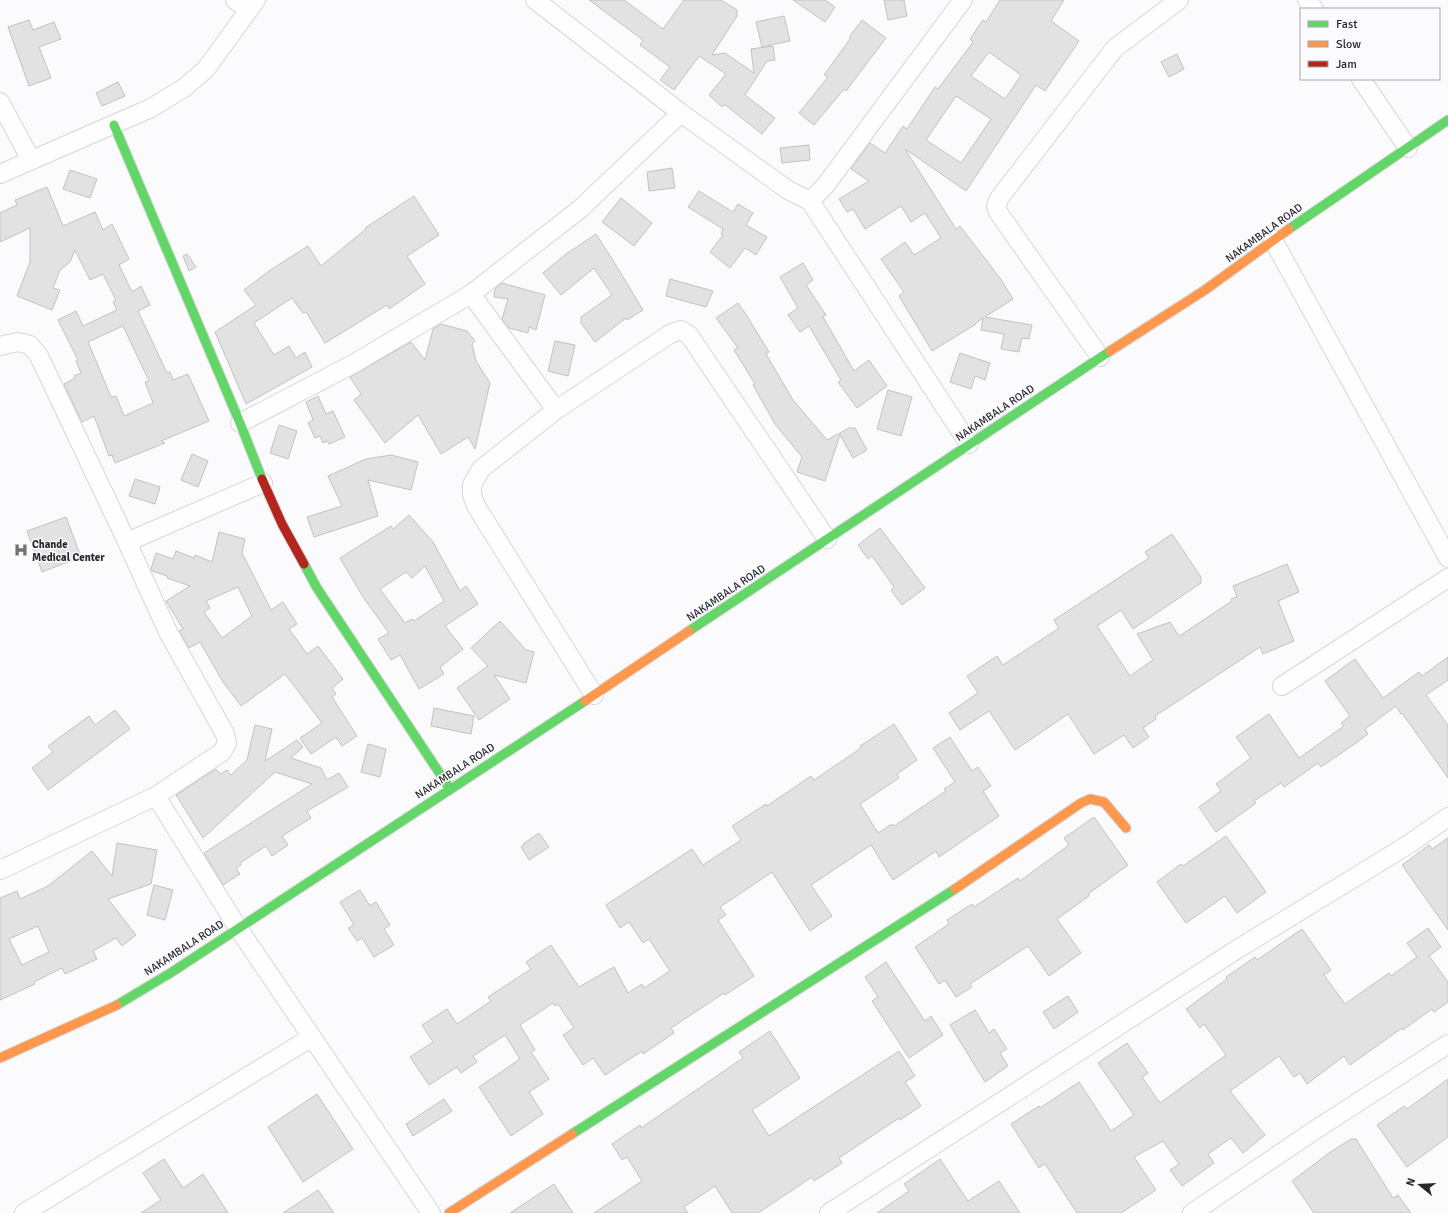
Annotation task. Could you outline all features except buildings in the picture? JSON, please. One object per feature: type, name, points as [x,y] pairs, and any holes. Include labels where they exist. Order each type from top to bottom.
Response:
[{"type":"main road","name":"NAKAMBALA ROAD","points":[[0,1058],[110,1009],[172,972],[827,540],[1100,357],[1205,290],[1273,240],[1448,120]]},
{"type":"main road","points":[[114,125],[240,423],[263,483],[282,524],[317,588],[450,789]]},
{"type":"main road","points":[[448,1213],[938,901],[1081,803],[1090,799],[1104,802],[1126,828]]},
{"type":"street","points":[[535,0],[681,114],[788,190],[810,201],[970,444]]},
{"type":"street","points":[[1100,357],[1002,218],[996,206],[1000,197],[1115,48],[1179,0]]},
{"type":"street","points":[[1307,0],[1313,8]]},
{"type":"street","points":[[0,174],[151,108],[184,88],[206,69],[247,3]]},
{"type":"street","points":[[810,201],[825,186],[955,3]]},
{"type":"street","points":[[1362,80],[1408,148]]},
{"type":"street","points":[[0,102],[31,160]]},
{"type":"street","points":[[240,423],[353,364],[471,294],[580,208],[681,114]]},
{"type":"street","points":[[1273,240],[1448,558]]},
{"type":"street","points":[[471,294],[556,410]]},
{"type":"street","points":[[594,694],[476,506],[472,495],[472,485],[481,469],[556,410],[670,334],[681,330],[688,335],[827,540]]},
{"type":"street","points":[[0,346],[18,342],[30,345],[40,356],[128,542],[168,632],[225,734],[226,744],[222,752],[156,796],[0,870]]},
{"type":"street","points":[[128,542],[263,483]]},
{"type":"street","points":[[1282,686],[1448,578]]},
{"type":"street","points":[[156,796],[238,928],[431,1213]]},
{"type":"street","points":[[829,1213],[1236,950],[1406,846],[1448,818]]},
{"type":"street","points":[[24,1213],[312,1037]]},
{"type":"street","points":[[1192,1213],[1448,1044]]},
{"type":"traffic: fast","points":[[1289,229],[1448,120]]},
{"type":"traffic: fast","points":[[114,125],[240,423],[262,479]]},
{"type":"traffic: fast","points":[[689,631],[1110,351]]},
{"type":"traffic: fast","points":[[304,564],[317,588],[450,789]]},
{"type":"traffic: fast","points":[[117,1005],[172,972],[585,701]]},
{"type":"traffic: fast","points":[[572,1134],[955,889]]},
{"type":"traffic: slow","points":[[1110,351],[1205,290],[1289,229]]},
{"type":"traffic: slow","points":[[585,701],[689,631]]},
{"type":"traffic: slow","points":[[955,889],[1081,803],[1090,799],[1104,802],[1126,828]]},
{"type":"traffic: slow","points":[[0,1058],[117,1005]]},
{"type":"traffic: slow","points":[[449,1213],[572,1134]]},
{"type":"traffic: jam","points":[[262,479],[282,524],[304,564]]},
{"type":"place","name":"Chande Medical Center","points":[[21,550]]}]
